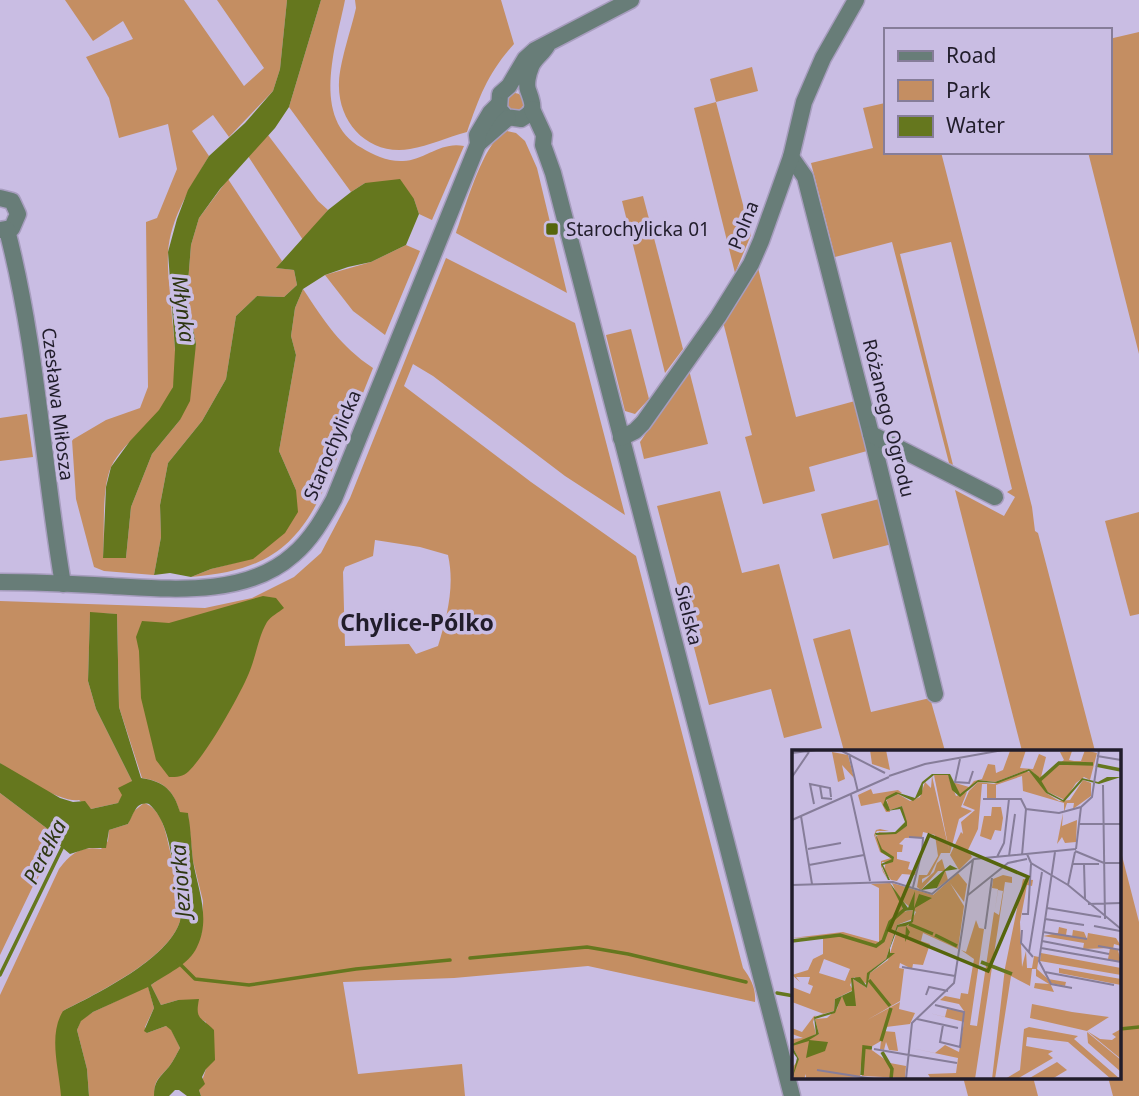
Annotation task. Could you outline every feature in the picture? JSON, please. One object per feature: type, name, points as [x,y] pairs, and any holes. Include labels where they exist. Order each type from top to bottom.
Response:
[{"type":"street","name":"Starochylicka","points":[[508,114],[500,94],[509,86],[525,59],[539,47],[631,0]]},
{"type":"street","name":"Polna","points":[[621,438],[635,431],[643,423],[718,317],[751,264],[791,158],[804,102],[823,58],[856,0]]},
{"type":"street","name":"Starochylicka","points":[[0,582],[170,590],[225,585],[243,580],[275,567],[292,556],[306,542],[334,499],[478,144],[476,138],[480,127],[508,114],[524,118],[532,109],[528,80],[532,63],[548,44]]},
{"type":"street","points":[[509,86],[522,86],[528,90]]},
{"type":"street","name":"Sielska","points":[[532,109],[544,135],[543,145],[553,173],[792,1096]]},
{"type":"street","name":"Sielska","points":[[508,114],[543,145]]},
{"type":"street","name":"Różanego Ogrodu","points":[[791,158],[805,177],[872,434],[935,694]]},
{"type":"street","name":"Czesława Miłosza","points":[[0,198],[12,201],[18,209],[15,224],[3,230],[21,284],[51,519],[63,584]]},
{"type":"street","points":[[872,434],[995,497]]},
{"type":"green space","points":[[65,0],[184,0],[244,86],[264,68],[217,0],[287,0],[280,69],[273,91],[229,137],[213,115],[192,131],[209,156],[183,202],[170,240],[168,269],[175,343],[173,387],[162,408],[125,447],[111,467],[105,499],[103,558],[126,558],[131,507],[152,454],[180,420],[196,344],[187,295],[191,245],[199,218],[228,179],[282,261],[277,268],[294,270],[297,285],[284,297],[257,296],[236,316],[226,379],[202,421],[168,463],[160,505],[161,537],[154,575],[104,571],[94,567],[76,499],[72,440],[106,420],[140,408],[148,387],[146,222],[157,218],[177,169],[168,124],[119,138],[109,98],[86,57],[133,39],[123,21],[93,41]]},
{"type":"green space","points":[[321,0],[345,0],[333,59],[331,101],[336,119],[346,135],[371,153],[398,161],[419,158],[448,146],[464,146],[432,220],[419,214],[414,199],[365,183],[351,192],[289,107]]},
{"type":"green space","points":[[355,0],[501,0],[514,44],[486,85],[467,132],[417,148],[395,150],[369,142],[358,134],[343,111],[339,82],[356,8]]},
{"type":"green space","points":[[1139,32],[1139,354],[1089,154],[1111,154],[1111,39]]},
{"type":"green space","points":[[752,67],[758,91],[716,102],[710,79]]},
{"type":"green space","points":[[515,93],[521,96],[524,102],[521,108],[515,111],[509,108],[506,102],[509,96]]},
{"type":"green space","points":[[716,102],[751,235],[735,273],[694,108]]},
{"type":"green space","points":[[884,103],[884,154],[942,154],[1032,507],[1035,531],[1038,533],[1095,750],[1022,750],[955,490],[1004,516],[1015,497],[1007,492],[1012,489],[951,242],[900,254],[953,465],[949,463],[892,242],[835,257],[811,163],[873,148],[863,108]]},
{"type":"green space","points":[[507,131],[516,133],[525,141],[537,168],[567,293],[456,233],[483,160],[499,137]]},
{"type":"green space","points":[[268,135],[318,201],[328,210],[303,240],[248,156]]},
{"type":"green space","points":[[643,196],[683,349],[665,373],[622,201]]},
{"type":"green space","points":[[406,245],[420,251],[385,335],[353,311],[325,275],[371,262]]},
{"type":"green space","points":[[446,258],[575,323],[625,515],[565,476],[433,376],[413,364],[404,386],[531,482],[636,556],[743,968],[755,992],[755,1002],[588,966],[454,978],[343,982],[358,1074],[462,1064],[465,1096],[201,1096],[199,1090],[206,1069],[206,1022],[198,1018],[197,1012],[178,1000],[161,1005],[151,985],[190,957],[202,932],[203,901],[193,861],[188,813],[180,813],[167,788],[142,778],[119,707],[117,614],[90,613],[88,681],[96,709],[132,781],[118,803],[91,809],[79,800],[62,797],[38,787],[0,763],[0,601],[205,608],[252,598],[294,577],[321,553],[350,498]],"holes":[[[375,540],[420,547],[448,555],[450,590],[438,646],[416,654],[409,644],[345,646],[345,567],[373,556]]]},
{"type":"green space","points":[[757,264],[796,417],[855,401],[867,451],[809,467],[815,491],[763,504],[745,437],[752,435],[723,322]]},
{"type":"green space","points":[[303,289],[342,342],[373,368],[325,486],[301,529],[268,557],[247,567],[191,577],[253,558],[296,490],[279,451],[296,355],[291,336],[295,308]]},
{"type":"green space","points":[[631,329],[649,399],[635,414],[625,411],[606,335]]},
{"type":"green space","points":[[689,370],[708,444],[644,459],[640,442]]},
{"type":"green space","points":[[27,414],[33,457],[0,461],[0,418]]},
{"type":"green space","points":[[720,491],[742,573],[779,564],[822,728],[784,738],[771,689],[709,705],[657,506]]},
{"type":"green space","points":[[879,499],[892,544],[833,559],[821,514]]},
{"type":"green space","points":[[1139,512],[1139,614],[1130,616],[1105,521]]},
{"type":"green space","points":[[850,629],[871,712],[930,698],[945,750],[844,750],[813,639]]},
{"type":"green space","points":[[0,793],[57,836],[58,844],[32,888],[0,955]]},
{"type":"green space","points":[[144,803],[159,815],[166,834],[179,884],[182,904],[180,921],[162,949],[147,962],[63,1011],[61,1096],[0,1096],[0,995],[59,869],[77,852],[101,849],[108,841],[109,830],[128,824],[134,811]]},
{"type":"green space","points":[[1122,856],[1139,922],[1139,1096],[1113,1096],[1108,1078],[1122,1078]]},
{"type":"green space","points":[[148,986],[154,1008],[145,1027],[147,1033],[166,1026],[171,1029],[180,1048],[171,1065],[157,1081],[155,1096],[89,1096],[87,1069],[77,1030],[81,1020]]},
{"type":"green space","points":[[963,1078],[1033,1078],[1038,1096],[968,1096]]},
{"type":"water","name":"Młynka","points":[[287,0],[321,0],[289,107],[275,128],[220,189],[199,218],[191,245],[187,295],[196,344],[190,401],[180,420],[152,454],[131,507],[126,558],[103,558],[106,487],[111,467],[130,441],[159,410],[173,387],[175,350],[168,252],[177,219],[188,190],[209,156],[245,123],[273,91],[280,69]]},
{"type":"water","points":[[400,179],[414,199],[419,214],[406,245],[371,262],[325,275],[303,289],[295,308],[291,336],[296,355],[279,451],[296,490],[298,512],[285,533],[253,559],[211,569],[191,577],[170,573],[154,575],[161,537],[160,505],[168,463],[202,421],[226,379],[236,316],[257,296],[284,297],[297,285],[294,270],[276,268],[328,210],[365,183]]},
{"type":"water","points":[[263,596],[276,598],[284,608],[267,622],[244,683],[205,751],[187,773],[169,777],[156,760],[141,698],[136,637],[142,621],[169,623]]},
{"type":"water","name":"Jeziorka","points":[[90,612],[117,614],[119,707],[141,778],[167,788],[175,798],[180,812],[188,813],[193,861],[202,904],[201,936],[189,959],[151,985],[161,1005],[178,1000],[199,999],[198,1014],[214,1030],[215,1060],[202,1077],[205,1084],[199,1090],[201,1096],[187,1096],[175,1090],[169,1096],[154,1096],[157,1081],[171,1065],[180,1048],[166,1026],[147,1033],[144,1031],[154,1008],[148,987],[93,1012],[81,1021],[77,1030],[87,1069],[89,1096],[61,1096],[55,1041],[63,1011],[112,985],[147,962],[173,935],[181,914],[168,839],[163,823],[149,804],[135,809],[128,824],[109,830],[106,848],[89,848],[70,854],[58,844],[57,836],[0,793],[0,763],[60,798],[73,802],[85,801],[91,809],[118,803],[122,795],[118,788],[132,781],[96,709],[88,681]]},
{"type":"waterway","name":"Perełka","points":[[0,975],[64,844]]},
{"type":"waterway","points":[[470,958],[587,947],[746,982]]},
{"type":"waterway","points":[[178,962],[195,979],[249,985],[356,969],[450,960]]},
{"type":"waterway","points":[[777,993],[792,996]]},
{"type":"waterway","points":[[1122,1029],[1139,1027]]},
{"type":"place","name":"Starochylicka 01","points":[[552,229]]},
{"type":"district","name":"Chylice-Pólko","points":[[417,623]]}]
